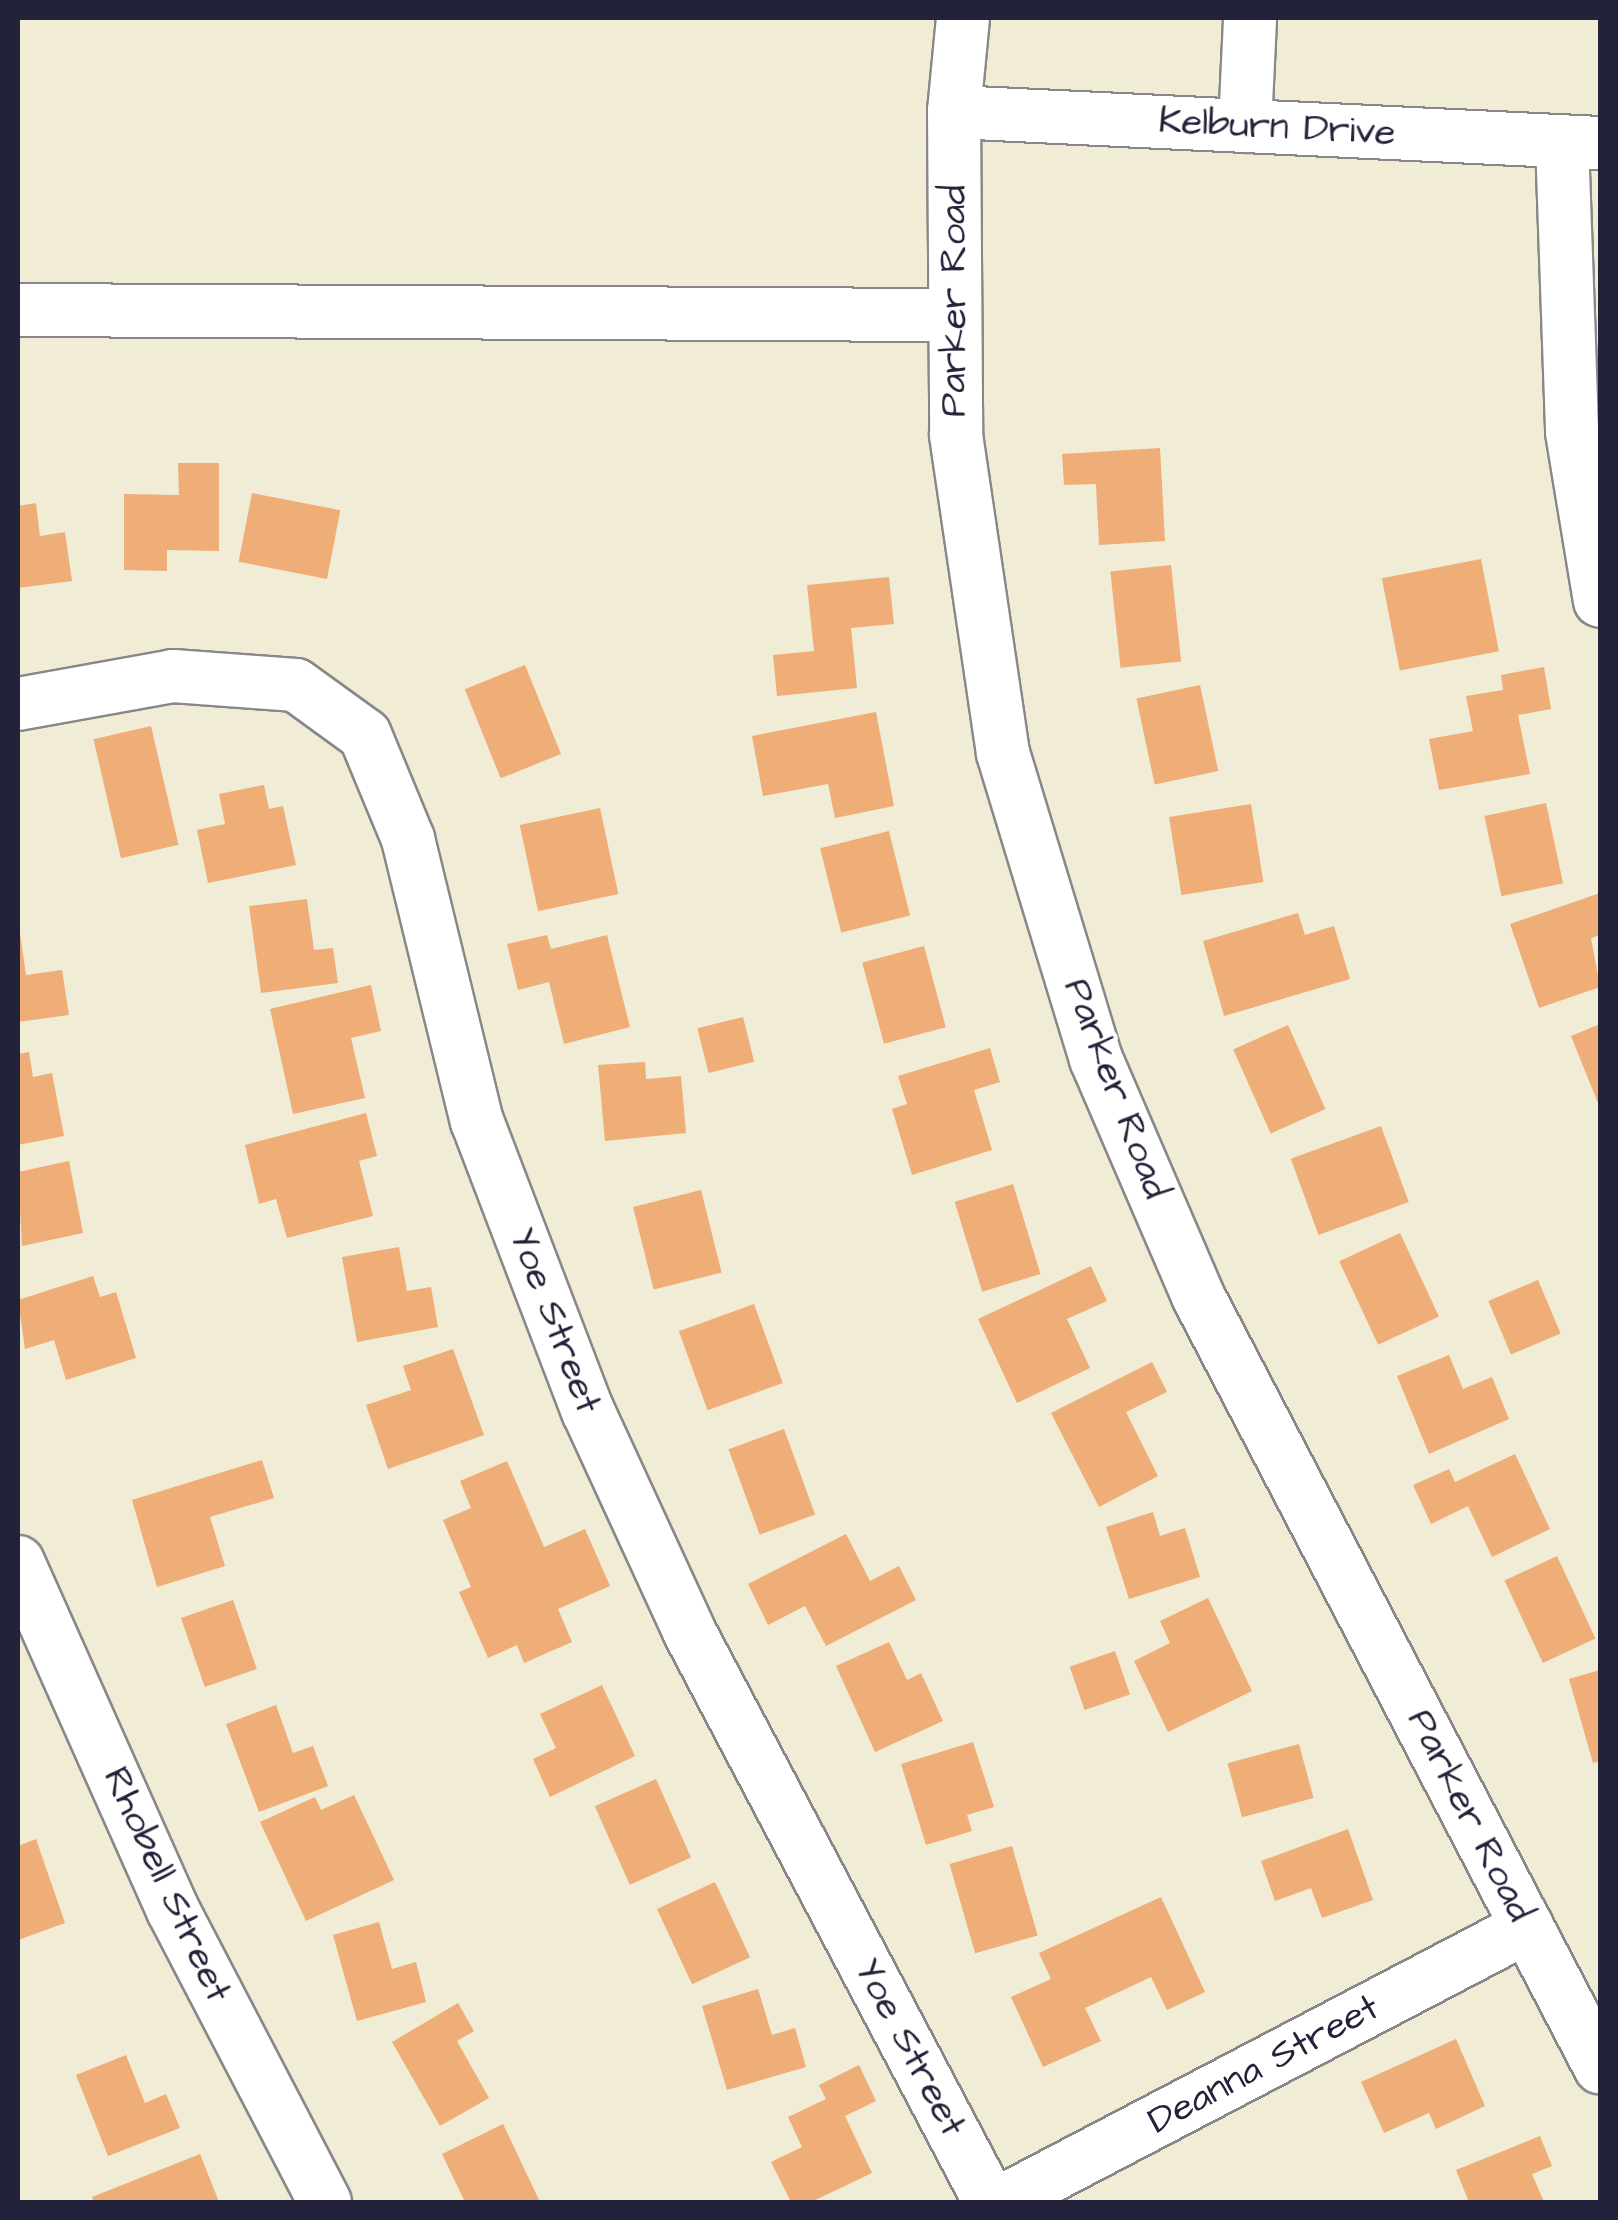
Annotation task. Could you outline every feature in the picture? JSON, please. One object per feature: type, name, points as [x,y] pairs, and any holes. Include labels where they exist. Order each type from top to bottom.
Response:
[{"type":"street","name":"Parker Road","points":[[963,18],[954,112],[956,435],[1003,753],[1096,1059],[1198,1296],[1600,2067]]},
{"type":"street","points":[[1245,126],[1250,18]]},
{"type":"street","name":"Kelburn Drive","points":[[954,112],[1581,142]]},
{"type":"street","points":[[1581,142],[1572,432],[1600,601]]},
{"type":"street","points":[[18,310],[955,315]]},
{"type":"street","name":"Yoe Street","points":[[18,704],[173,676],[296,684],[365,734],[408,839],[477,1121],[588,1411],[689,1631],[990,2202]]},
{"type":"street","name":"Rhobell Street","points":[[18,1562],[174,1910],[325,2202]]},
{"type":"street","name":"Deanna Street","points":[[1001,2202],[1526,1928]]},
{"type":"building","points":[[1160,448],[1165,541],[1099,545],[1096,484],[1064,485],[1062,454]]},
{"type":"building","points":[[178,463],[219,463],[219,551],[167,550],[167,571],[124,570],[124,494],[179,495]]},
{"type":"building","points":[[252,493],[340,510],[327,579],[239,562]]},
{"type":"building","points":[[36,503],[40,536],[65,532],[72,581],[18,588],[18,506]]},
{"type":"building","points":[[1481,559],[1499,651],[1400,671],[1382,578]]},
{"type":"building","points":[[1171,565],[1181,661],[1120,668],[1110,571]]},
{"type":"building","points":[[889,577],[894,624],[851,628],[857,688],[777,696],[773,655],[814,651],[807,585]]},
{"type":"building","points":[[525,665],[561,754],[501,778],[465,689]]},
{"type":"building","points":[[1544,667],[1551,709],[1518,715],[1530,774],[1439,790],[1429,739],[1473,731],[1466,696],[1503,690],[1501,675]]},
{"type":"building","points":[[1200,685],[1218,771],[1155,785],[1136,699]]},
{"type":"building","points":[[876,712],[894,806],[835,818],[828,784],[763,796],[752,736]]},
{"type":"building","points":[[151,726],[178,845],[121,858],[94,739]]},
{"type":"building","points":[[264,785],[269,809],[283,806],[296,865],[208,883],[197,830],[225,824],[219,794]]},
{"type":"building","points":[[1546,803],[1563,883],[1501,896],[1484,816]]},
{"type":"building","points":[[1251,804],[1263,882],[1181,895],[1169,817]]},
{"type":"building","points":[[600,808],[618,894],[538,911],[520,825]]},
{"type":"building","points":[[889,831],[910,915],[841,933],[820,848]]},
{"type":"building","points":[[1600,893],[1600,935],[1591,938],[1600,987],[1539,1008],[1510,924]]},
{"type":"building","points":[[307,899],[314,950],[333,948],[338,983],[261,993],[249,906]]},
{"type":"building","points":[[1298,913],[1305,935],[1334,926],[1350,979],[1224,1016],[1203,941]]},
{"type":"building","points":[[20,933],[26,975],[62,970],[69,1015],[18,1022]]},
{"type":"building","points":[[547,935],[551,949],[607,935],[630,1027],[564,1044],[549,982],[518,990],[507,944]]},
{"type":"building","points":[[924,946],[946,1027],[884,1044],[862,963]]},
{"type":"building","points":[[371,985],[381,1031],[351,1038],[365,1098],[293,1114],[270,1009]]},
{"type":"building","points":[[743,1017],[754,1062],[709,1073],[697,1028]]},
{"type":"building","points":[[1600,1024],[1600,1108],[1571,1036]]},
{"type":"building","points":[[1288,1025],[1325,1109],[1271,1133],[1233,1049]]},
{"type":"building","points":[[990,1048],[1000,1082],[974,1090],[992,1150],[912,1175],[892,1109],[907,1104],[898,1076]]},
{"type":"building","points":[[29,1052],[33,1077],[52,1073],[64,1136],[18,1145],[18,1054]]},
{"type":"building","points":[[645,1062],[646,1079],[681,1076],[686,1133],[605,1141],[598,1065]]},
{"type":"building","points":[[366,1113],[377,1156],[359,1161],[373,1216],[287,1238],[276,1199],[259,1204],[245,1145]]},
{"type":"building","points":[[1381,1126],[1409,1202],[1318,1235],[1291,1159]]},
{"type":"building","points":[[69,1161],[83,1233],[22,1246],[18,1172]]},
{"type":"building","points":[[1013,1184],[1040,1274],[982,1292],[955,1202]]},
{"type":"building","points":[[701,1190],[722,1272],[654,1289],[633,1207]]},
{"type":"building","points":[[1400,1233],[1439,1316],[1378,1345],[1339,1261]]},
{"type":"building","points":[[399,1247],[407,1291],[431,1287],[438,1327],[357,1342],[342,1257]]},
{"type":"building","points":[[1091,1266],[1107,1301],[1067,1319],[1090,1368],[1017,1403],[978,1319]]},
{"type":"building","points":[[93,1276],[100,1297],[116,1292],[136,1358],[66,1380],[54,1340],[25,1349],[18,1300]]},
{"type":"building","points":[[1538,1280],[1561,1333],[1511,1354],[1488,1301]]},
{"type":"building","points":[[754,1304],[783,1383],[708,1410],[679,1331]]},
{"type":"building","points":[[453,1349],[484,1435],[388,1469],[366,1405],[411,1390],[403,1366]]},
{"type":"building","points":[[1449,1355],[1463,1389],[1492,1377],[1509,1419],[1429,1454],[1397,1376]]},
{"type":"building","points":[[1152,1362],[1167,1392],[1126,1412],[1158,1476],[1099,1507],[1051,1413]]},
{"type":"building","points":[[784,1429],[815,1515],[760,1535],[729,1449]]},
{"type":"building","points":[[1515,1454],[1550,1529],[1492,1557],[1468,1506],[1431,1524],[1413,1485],[1449,1469],[1455,1482]]},
{"type":"building","points":[[262,1460],[274,1498],[210,1517],[225,1566],[157,1587],[132,1500]]},
{"type":"building","points":[[507,1461],[544,1547],[585,1529],[610,1586],[558,1609],[572,1642],[524,1663],[517,1645],[488,1658],[459,1592],[471,1587],[443,1520],[471,1508],[460,1481]]},
{"type":"building","points":[[1153,1512],[1160,1536],[1185,1528],[1200,1577],[1129,1599],[1106,1527]]},
{"type":"building","points":[[846,1534],[870,1581],[899,1566],[916,1600],[826,1646],[805,1606],[768,1625],[748,1584]]},
{"type":"building","points":[[1557,1556],[1595,1638],[1543,1663],[1504,1581]]},
{"type":"building","points":[[1208,1598],[1252,1691],[1168,1732],[1134,1661],[1170,1643],[1160,1621]]},
{"type":"building","points":[[233,1600],[257,1669],[205,1687],[181,1618]]},
{"type":"building","points":[[889,1642],[907,1680],[921,1673],[943,1721],[875,1752],[836,1666]]},
{"type":"building","points":[[1115,1651],[1130,1694],[1085,1710],[1070,1667]]},
{"type":"building","points":[[1600,1670],[1600,1761],[1593,1763],[1569,1679]]},
{"type":"building","points":[[602,1685],[635,1756],[550,1797],[533,1759],[556,1748],[540,1714]]},
{"type":"building","points":[[276,1705],[293,1753],[313,1746],[328,1786],[259,1812],[226,1724]]},
{"type":"building","points":[[973,1742],[994,1807],[967,1815],[972,1831],[926,1845],[901,1764]]},
{"type":"building","points":[[1299,1744],[1313,1798],[1242,1817],[1228,1763]]},
{"type":"building","points":[[656,1779],[691,1858],[630,1885],[595,1806]]},
{"type":"building","points":[[354,1795],[394,1880],[306,1921],[260,1822],[315,1797],[321,1810]]},
{"type":"building","points":[[1348,1829],[1373,1900],[1322,1918],[1311,1888],[1275,1901],[1261,1861]]},
{"type":"building","points":[[36,1839],[65,1923],[18,1940],[18,1846]]},
{"type":"building","points":[[1012,1846],[1038,1935],[975,1953],[950,1864]]},
{"type":"building","points":[[715,1882],[750,1957],[692,1984],[657,1909]]},
{"type":"building","points":[[1161,1897],[1205,1992],[1167,2010],[1151,1977],[1085,2008],[1101,2041],[1043,2067],[1011,1997],[1051,1979],[1039,1953]]},
{"type":"building","points":[[379,1922],[392,1969],[416,1962],[426,2002],[357,2021],[333,1935]]},
{"type":"building","points":[[758,1989],[772,2035],[795,2028],[806,2067],[727,2090],[702,2006]]},
{"type":"building","points":[[458,2003],[474,2031],[457,2041],[489,2098],[440,2126],[392,2042]]},
{"type":"building","points":[[1456,2039],[1485,2106],[1436,2129],[1429,2113],[1384,2133],[1361,2082]]},
{"type":"building","points":[[126,2055],[145,2103],[166,2094],[180,2128],[108,2156],[76,2075]]},
{"type":"building","points":[[859,2065],[876,2101],[845,2116],[872,2173],[811,2202],[791,2202],[771,2162],[802,2147],[788,2117],[826,2099],[819,2085]]},
{"type":"building","points":[[503,2124],[539,2200],[465,2202],[442,2154]]},
{"type":"building","points":[[1540,2136],[1552,2166],[1532,2174],[1544,2202],[1469,2202],[1456,2170]]},
{"type":"building","points":[[200,2154],[219,2202],[94,2202],[92,2197]]}]
